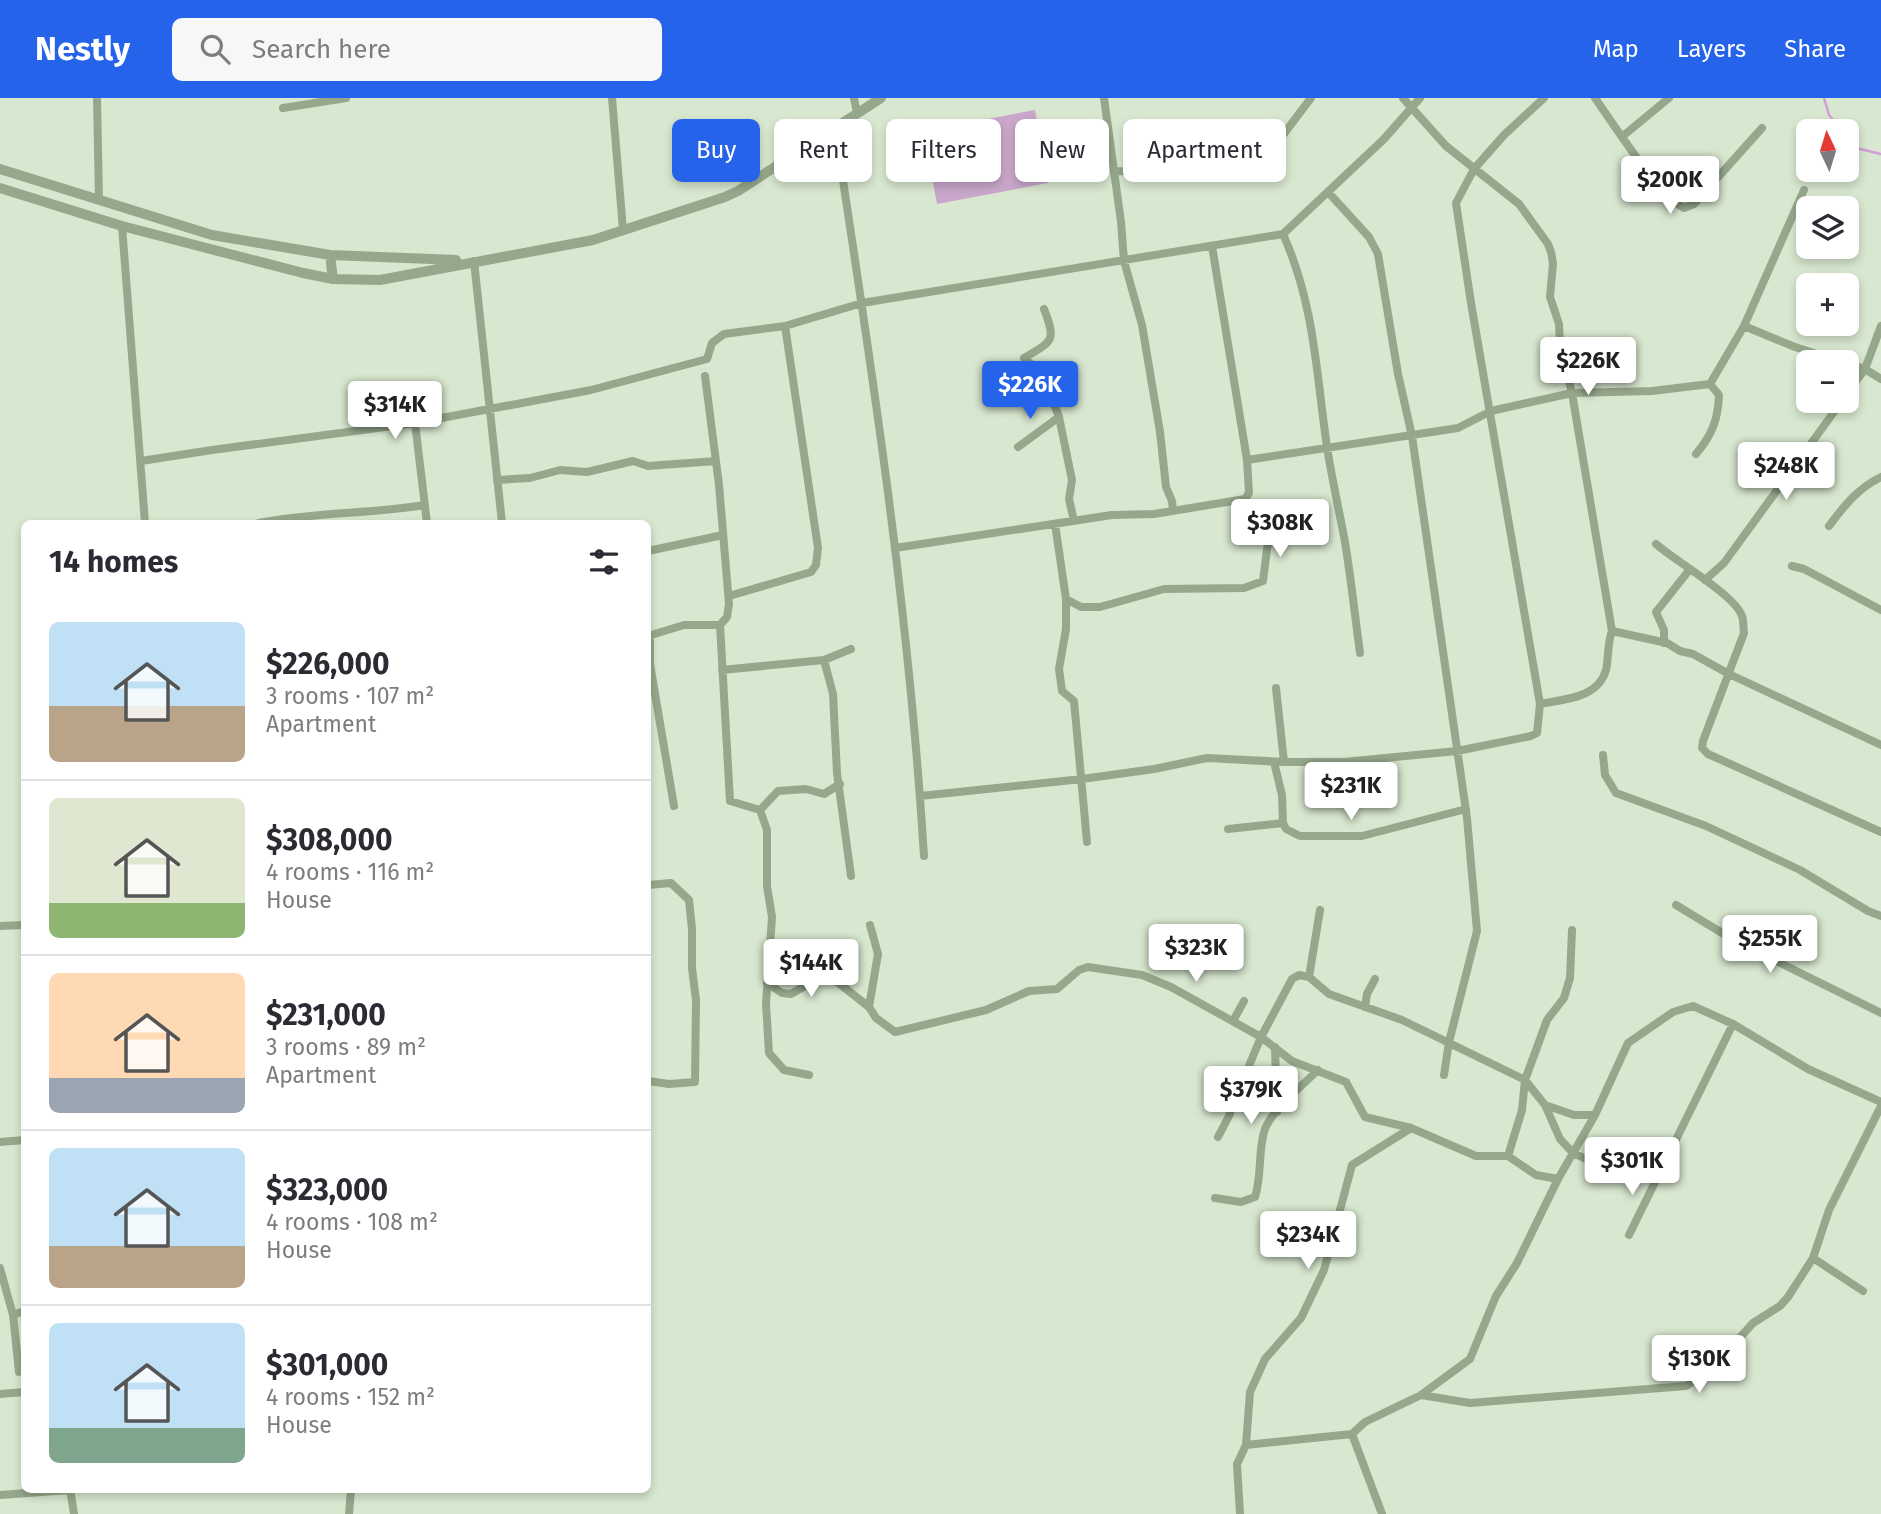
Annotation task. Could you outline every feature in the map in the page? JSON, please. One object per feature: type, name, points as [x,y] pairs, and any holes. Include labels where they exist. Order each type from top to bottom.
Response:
[{"type":"street","points":[[97,98],[99,200]]},
{"type":"street","points":[[283,108],[345,98]]},
{"type":"street","points":[[612,98],[623,230]]},
{"type":"street","points":[[854,98],[857,113]]},
{"type":"street","points":[[848,119],[881,98]]},
{"type":"street","points":[[1104,98],[1124,261],[1142,325],[1160,432],[1166,487],[1173,512]]},
{"type":"street","points":[[1114,171],[1155,172],[1216,164],[1237,167],[1268,159],[1273,148],[1311,98]]},
{"type":"street","points":[[1403,98],[1446,146],[1519,204],[1548,244],[1553,263],[1550,297],[1559,324],[1560,345],[1572,393],[1612,631],[1608,641],[1605,670],[1593,689],[1585,695],[1539,704]]},
{"type":"street","points":[[142,461],[415,423],[556,397],[707,359],[712,343],[724,334],[785,326],[862,303],[1283,234],[1413,108],[1420,98]]},
{"type":"street","points":[[920,796],[1082,779],[1207,758],[1279,762],[1343,761],[1457,751],[1537,733],[1539,704],[1471,303],[1457,203],[1474,169],[1504,135],[1544,98]]},
{"type":"street","points":[[1594,98],[1655,180],[1684,208],[1694,204],[1762,128]]},
{"type":"street","points":[[1623,136],[1669,98]]},
{"type":"street","points":[[0,188],[122,226],[333,279],[380,280],[593,240],[738,191],[774,168]]},
{"type":"street","points":[[0,169],[212,235],[330,255],[474,261]]},
{"type":"street","points":[[843,182],[895,548],[924,856]]},
{"type":"street","points":[[1710,384],[1744,326],[1804,190]]},
{"type":"street","points":[[1328,192],[1369,237],[1378,254],[1398,374],[1412,436],[1466,809],[1477,931],[1449,1042],[1444,1074]]},
{"type":"street","points":[[122,226],[145,520]]},
{"type":"street","points":[[1283,234],[1308,302],[1327,447],[1345,545],[1360,653]]},
{"type":"street","points":[[895,548],[1112,515],[1173,512],[1245,499],[1249,493],[1247,460],[1212,246]]},
{"type":"street","points":[[330,255],[333,279]]},
{"type":"street","points":[[474,261],[502,520]]},
{"type":"street","points":[[1044,309],[1051,327],[1051,338],[1044,348],[1024,358],[1038,374],[1059,417],[1072,480],[1069,499],[1074,521]]},
{"type":"street","points":[[729,596],[811,572],[816,565],[818,548],[785,326]]},
{"type":"street","points":[[1744,326],[1804,350]]},
{"type":"street","points":[[1859,377],[1865,369],[1881,326]]},
{"type":"street","points":[[1859,367],[1881,379]]},
{"type":"street","points":[[705,376],[729,596],[727,617],[720,625],[730,801],[760,810]]},
{"type":"street","points":[[1247,460],[1458,428],[1490,411],[1572,393],[1652,391],[1710,384]]},
{"type":"street","points":[[1696,454],[1710,437],[1718,417],[1719,395],[1710,384]]},
{"type":"street","points":[[1705,580],[1724,563],[1833,413]]},
{"type":"street","points":[[1018,447],[1059,417]]},
{"type":"street","points":[[415,423],[427,520]]},
{"type":"street","points":[[497,480],[530,478],[560,470],[587,472],[632,461],[648,466],[716,461]]},
{"type":"street","points":[[1829,526],[1866,484],[1881,477]]},
{"type":"street","points":[[279,520],[425,505]]},
{"type":"street","points":[[1055,524],[1066,599],[1066,629],[1059,669],[1062,691],[1074,701],[1087,842]]},
{"type":"street","points":[[1066,599],[1081,607],[1100,607],[1164,589],[1244,588],[1263,581],[1269,534]]},
{"type":"street","points":[[651,550],[723,535]]},
{"type":"street","points":[[1656,544],[1705,580],[1742,615],[1744,633],[1702,748],[1708,754],[1881,832]]},
{"type":"street","points":[[1792,566],[1804,569],[1881,610]]},
{"type":"street","points":[[1664,643],[1664,630],[1656,612],[1690,569]]},
{"type":"street","points":[[651,634],[684,625],[720,625]]},
{"type":"street","points":[[1612,631],[1664,643],[1693,654],[1729,674],[1881,745]]},
{"type":"street","points":[[722,670],[824,660],[851,649]]},
{"type":"street","points":[[824,660],[833,694],[851,876]]},
{"type":"street","points":[[651,670],[674,806]]},
{"type":"street","points":[[1276,688],[1283,823],[1286,829],[1300,836],[1362,836],[1466,809]]},
{"type":"street","points":[[1603,755],[1605,775],[1616,793],[1706,826],[1800,870],[1881,916]]},
{"type":"street","points":[[760,810],[778,791],[806,789],[824,794],[840,784]]},
{"type":"street","points":[[760,810],[767,830],[768,886],[772,917],[766,1004],[769,1053],[784,1070],[809,1075]]},
{"type":"street","points":[[1228,829],[1283,823]]},
{"type":"street","points":[[651,885],[671,883],[689,900],[696,1013],[695,1082],[651,1082]]},
{"type":"street","points":[[1676,905],[1732,939],[1881,1013]]},
{"type":"street","points":[[1309,977],[1320,910]]},
{"type":"street","points":[[0,926],[21,925]]},
{"type":"street","points":[[869,1007],[878,954],[870,925]]},
{"type":"street","points":[[1508,1156],[1522,1110],[1525,1080],[1547,1020],[1564,998],[1570,978],[1572,930]]},
{"type":"street","points":[[767,983],[782,993],[791,994],[817,979],[836,981],[895,1032],[986,1010],[1028,991],[1057,989],[1079,970],[1088,967],[1142,975],[1171,987],[1261,1037],[1292,1061],[1346,1082],[1365,1117],[1411,1128],[1476,1156],[1508,1156],[1536,1175],[1558,1180]]},
{"type":"street","points":[[1218,1138],[1230,1114],[1231,1088],[1246,1073],[1261,1037],[1292,979],[1299,975],[1309,977],[1329,993],[1402,1020],[1525,1080],[1545,1105],[1560,1139],[1573,1153],[1628,1179],[1660,1172]]},
{"type":"street","points":[[1365,1007],[1367,994],[1375,979]]},
{"type":"street","points":[[1233,1021],[1244,1000]]},
{"type":"street","points":[[1246,1445],[1352,1434],[1365,1422],[1420,1395],[1470,1359],[1496,1296],[1517,1263],[1558,1180],[1595,1115],[1628,1043],[1673,1012],[1693,1006],[1733,1024],[1808,1069],[1881,1104],[1829,1210],[1813,1258],[1788,1297],[1780,1306],[1753,1323],[1711,1370],[1686,1386],[1471,1403],[1420,1395]]},
{"type":"street","points":[[1629,1235],[1733,1024]]},
{"type":"street","points":[[1275,1048],[1276,1112]]},
{"type":"street","points":[[1215,1198],[1241,1202],[1255,1197],[1260,1180],[1264,1130],[1276,1112],[1318,1070]]},
{"type":"street","points":[[1545,1105],[1574,1115],[1595,1115]]},
{"type":"street","points":[[1241,1514],[1237,1464],[1246,1445],[1250,1392],[1265,1359],[1301,1318],[1324,1270],[1352,1165],[1411,1128]]},
{"type":"street","points":[[0,1142],[21,1143]]},
{"type":"street","points":[[1813,1258],[1863,1292]]},
{"type":"street","points":[[0,1268],[13,1315],[19,1372]]},
{"type":"street","points":[[13,1315],[21,1312]]},
{"type":"street","points":[[0,1394],[21,1392]]},
{"type":"street","points":[[1352,1434],[1382,1514]]},
{"type":"street","points":[[0,1495],[23,1493]]},
{"type":"street","points":[[71,1493],[74,1514]]},
{"type":"street","points":[[349,1514],[351,1493]]},
{"type":"shaded area","points":[[1035,110],[1037,119],[1015,119],[1015,182],[1048,183],[937,204],[933,182],[1001,182],[1001,119],[987,119]]},
{"type":"waterway","points":[[1824,98],[1832,119]]},
{"type":"waterway","points":[[1859,149],[1881,154]]}]
